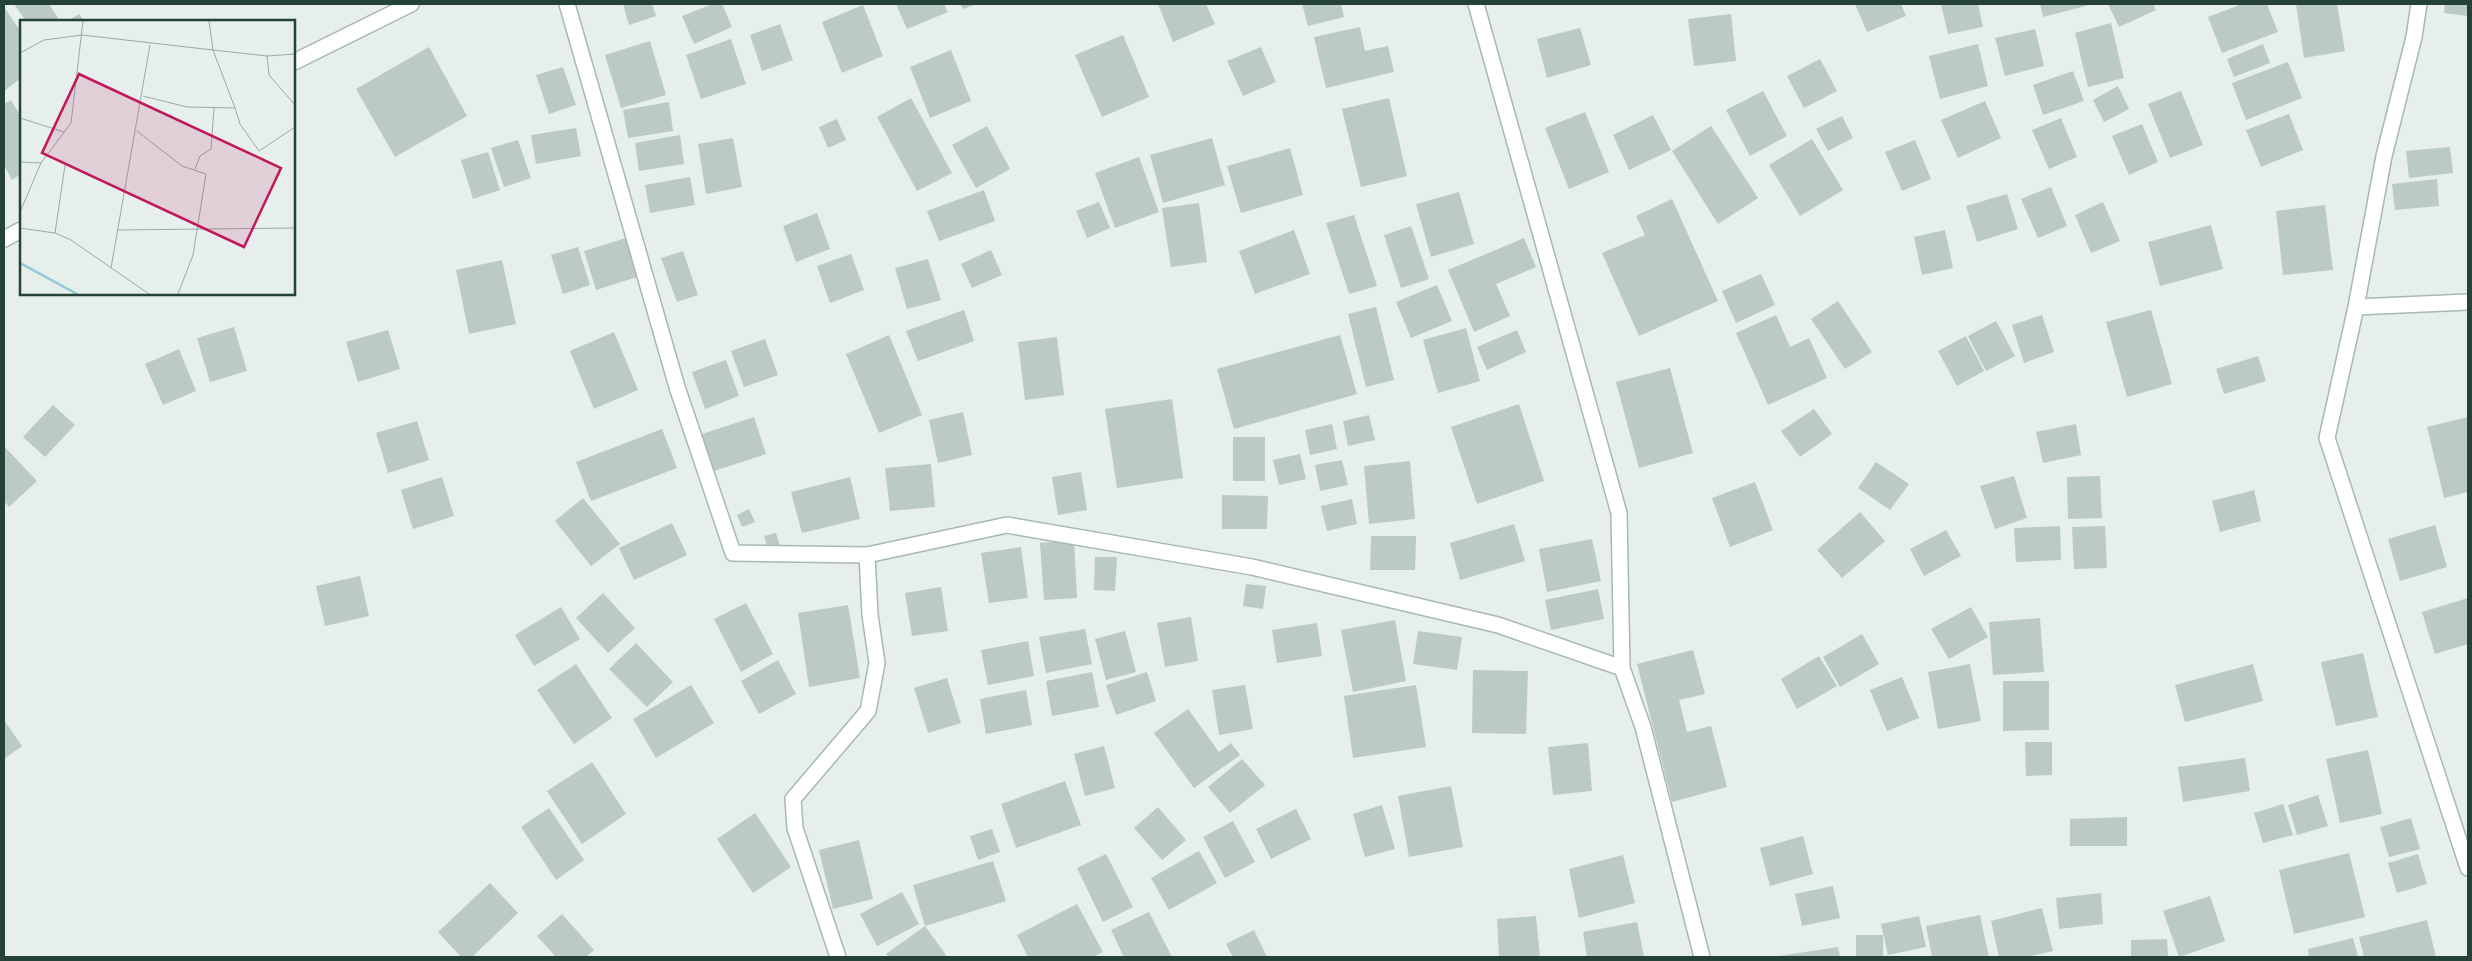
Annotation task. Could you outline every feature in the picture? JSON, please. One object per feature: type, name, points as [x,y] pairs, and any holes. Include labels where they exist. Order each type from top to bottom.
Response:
[{"type":"street","points":[[295,62],[411,4]]},
{"type":"street","points":[[567,4],[677,387],[732,554],[867,555],[1007,525],[1252,567],[1498,625],[1622,668]]},
{"type":"street","points":[[1476,4],[1619,513],[1622,668],[1643,727],[1702,957]]},
{"type":"street","points":[[2419,4],[2414,37],[2384,156],[2356,307],[2327,438],[2468,868]]},
{"type":"street","points":[[4,239],[20,231]]},
{"type":"street","points":[[2356,307],[2468,302]]},
{"type":"street","points":[[838,957],[795,828],[793,799],[868,711],[877,663],[870,616],[867,555]]},
{"type":"building","points":[[14,4],[49,4],[59,20],[25,20]]},
{"type":"building","points":[[623,4],[652,4],[656,16],[629,25]]},
{"type":"building","points":[[713,4],[722,4],[732,27],[694,44],[682,16]]},
{"type":"building","points":[[896,4],[944,4],[948,12],[907,29]]},
{"type":"building","points":[[960,4],[976,4],[963,9]]},
{"type":"building","points":[[1158,4],[1206,4],[1215,24],[1173,42]]},
{"type":"building","points":[[1302,4],[1341,4],[1344,17],[1308,26]]},
{"type":"building","points":[[1855,4],[1901,4],[1906,16],[1867,32]]},
{"type":"building","points":[[1941,4],[1978,4],[1983,27],[1948,34]]},
{"type":"building","points":[[2040,4],[2093,4],[2043,17]]},
{"type":"building","points":[[2108,4],[2153,4],[2156,10],[2119,27]]},
{"type":"building","points":[[2242,4],[2267,4],[2278,32],[2222,53],[2208,17]]},
{"type":"building","points":[[2296,4],[2337,4],[2345,51],[2304,58]]},
{"type":"building","points":[[2445,4],[2468,4],[2468,16],[2444,13]]},
{"type":"building","points":[[863,5],[883,56],[842,73],[822,22]]},
{"type":"building","points":[[4,7],[20,31],[20,79],[4,91]]},
{"type":"building","points":[[79,14],[83,20],[70,20]]},
{"type":"building","points":[[1731,14],[1736,61],[1694,66],[1688,19]]},
{"type":"building","points":[[2111,23],[2124,78],[2088,87],[2075,33]]},
{"type":"building","points":[[780,24],[793,60],[762,71],[750,35]]},
{"type":"building","points":[[1360,27],[1365,51],[1388,46],[1394,72],[1326,88],[1314,37]]},
{"type":"building","points":[[1580,28],[1591,65],[1547,78],[1537,39]]},
{"type":"building","points":[[2035,29],[2044,66],[2005,76],[1995,38]]},
{"type":"building","points":[[1123,35],[1149,97],[1102,117],[1075,55]]},
{"type":"building","points":[[731,39],[746,84],[701,99],[686,55]]},
{"type":"building","points":[[650,41],[666,95],[621,108],[605,55]]},
{"type":"building","points":[[1978,44],[1988,86],[1940,99],[1929,56]]},
{"type":"building","points":[[2263,44],[2270,63],[2234,77],[2227,59]]},
{"type":"building","points":[[429,47],[467,116],[395,157],[356,89]]},
{"type":"building","points":[[1261,47],[1276,82],[1243,96],[1227,61]]},
{"type":"building","points":[[951,50],[971,101],[930,118],[910,67]]},
{"type":"building","points":[[1820,59],[1837,91],[1804,108],[1787,76]]},
{"type":"building","points":[[2288,62],[2302,98],[2246,120],[2232,83]]},
{"type":"building","points":[[563,67],[576,105],[549,114],[536,75]]},
{"type":"building","points":[[2073,71],[2084,101],[2043,115],[2033,85]]},
{"type":"building","points":[[2118,86],[2129,109],[2104,122],[2093,100]]},
{"type":"building","points":[[1763,91],[1787,136],[1750,156],[1726,110]]},
{"type":"building","points":[[2181,91],[2203,145],[2170,158],[2148,104]]},
{"type":"building","points":[[911,98],[952,173],[917,191],[877,117]]},
{"type":"building","points":[[1389,98],[1407,176],[1361,187],[1342,109]]},
{"type":"building","points":[[11,100],[20,115],[20,175],[12,180],[4,165],[4,104]]},
{"type":"building","points":[[1985,101],[2001,138],[1958,158],[1941,120]]},
{"type":"building","points":[[669,102],[673,131],[628,138],[623,110]]},
{"type":"building","points":[[1585,112],[1609,172],[1569,189],[1545,128]]},
{"type":"building","points":[[2289,114],[2303,150],[2261,167],[2246,130]]},
{"type":"building","points":[[1653,115],[1671,150],[1629,170],[1613,135]]},
{"type":"building","points":[[1842,116],[1853,138],[1828,151],[1816,129]]},
{"type":"building","points":[[2061,118],[2077,157],[2049,169],[2032,130]]},
{"type":"building","points":[[837,119],[846,140],[828,148],[819,127]]},
{"type":"building","points":[[2142,124],[2158,162],[2129,175],[2112,136]]},
{"type":"building","points":[[987,126],[1010,169],[976,188],[952,145]]},
{"type":"building","points":[[1711,126],[1758,198],[1718,224],[1672,151]]},
{"type":"building","points":[[576,128],[581,156],[536,164],[531,135]]},
{"type":"building","points":[[680,135],[684,164],[639,171],[635,143]]},
{"type":"building","points":[[733,138],[742,187],[706,194],[698,144]]},
{"type":"building","points":[[1212,138],[1225,185],[1163,203],[1150,155]]},
{"type":"building","points":[[1812,139],[1843,190],[1800,216],[1769,165]]},
{"type":"building","points":[[518,140],[531,178],[504,187],[491,148]]},
{"type":"building","points":[[1915,140],[1931,179],[1902,191],[1885,152]]},
{"type":"building","points":[[2450,147],[2453,173],[2409,178],[2406,151]]},
{"type":"building","points":[[1290,148],[1303,195],[1241,213],[1227,166]]},
{"type":"building","points":[[488,152],[500,190],[473,199],[461,160]]},
{"type":"building","points":[[1139,157],[1159,212],[1115,228],[1095,173]]},
{"type":"building","points":[[690,177],[695,205],[650,213],[645,185]]},
{"type":"building","points":[[2437,179],[2439,206],[2395,210],[2392,184]]},
{"type":"building","points":[[2051,187],[2067,226],[2038,238],[2021,199]]},
{"type":"building","points":[[984,190],[995,221],[939,241],[927,211]]},
{"type":"building","points":[[1459,192],[1474,244],[1431,257],[1416,204]]},
{"type":"building","points":[[2007,194],[2018,229],[1977,242],[1966,206]]},
{"type":"building","points":[[1672,199],[1718,301],[1639,336],[1602,253],[1645,235],[1636,216]]},
{"type":"building","points":[[1099,202],[1110,228],[1087,238],[1076,211]]},
{"type":"building","points":[[2103,202],[2120,241],[2091,253],[2075,215]]},
{"type":"building","points":[[1199,203],[1207,262],[1171,267],[1162,208]]},
{"type":"building","points":[[2325,205],[2333,270],[2283,275],[2276,211]]},
{"type":"building","points":[[817,213],[830,249],[796,262],[783,226]]},
{"type":"building","points":[[1354,215],[1377,286],[1349,294],[1326,223]]},
{"type":"building","points":[[2211,225],[2223,269],[2160,286],[2148,242]]},
{"type":"building","points":[[1411,226],[1429,279],[1401,288],[1384,235]]},
{"type":"building","points":[[1294,230],[1310,274],[1255,294],[1239,251]]},
{"type":"building","points":[[1945,230],[1953,268],[1922,275],[1914,237]]},
{"type":"building","points":[[626,238],[637,277],[596,290],[584,251]]},
{"type":"building","points":[[1524,238],[1536,267],[1496,284],[1510,316],[1474,332],[1448,270]]},
{"type":"building","points":[[578,247],[590,285],[563,294],[551,255]]},
{"type":"building","points":[[991,250],[1002,275],[972,288],[961,264]]},
{"type":"building","points":[[683,251],[698,295],[677,302],[661,258]]},
{"type":"building","points":[[851,254],[864,290],[830,303],[817,266]]},
{"type":"building","points":[[928,259],[941,300],[907,309],[895,268]]},
{"type":"building","points":[[502,260],[516,324],[469,334],[456,270]]},
{"type":"building","points":[[1761,274],[1775,305],[1736,323],[1722,291]]},
{"type":"building","points":[[1437,285],[1452,321],[1411,338],[1396,302]]},
{"type":"building","points":[[1838,301],[1872,352],[1845,369],[1811,319]]},
{"type":"building","points":[[1376,307],[1394,380],[1366,387],[1348,314]]},
{"type":"building","points":[[964,310],[974,341],[918,361],[906,331]]},
{"type":"building","points":[[2151,310],[2172,384],[2127,397],[2106,322]]},
{"type":"building","points":[[1776,315],[1790,347],[1809,338],[1827,378],[1768,405],[1736,333]]},
{"type":"building","points":[[2042,315],[2054,352],[2024,363],[2012,325]]},
{"type":"building","points":[[1996,321],[2015,356],[1986,371],[1968,336]]},
{"type":"building","points":[[234,327],[247,371],[210,382],[197,338]]},
{"type":"building","points":[[1466,328],[1480,381],[1438,393],[1423,340]]},
{"type":"building","points":[[388,330],[400,369],[358,382],[346,342]]},
{"type":"building","points":[[1517,330],[1526,352],[1487,370],[1477,347]]},
{"type":"building","points":[[614,332],[638,390],[594,409],[570,351]]},
{"type":"building","points":[[889,335],[922,415],[879,433],[846,354]]},
{"type":"building","points":[[1340,335],[1357,394],[1234,429],[1217,369]]},
{"type":"building","points":[[1966,336],[1984,371],[1957,386],[1938,351]]},
{"type":"building","points":[[1057,337],[1064,395],[1025,400],[1018,342]]},
{"type":"building","points":[[765,339],[778,375],[744,387],[731,351]]},
{"type":"building","points":[[179,349],[196,391],[163,405],[145,364]]},
{"type":"building","points":[[2258,356],[2266,381],[2224,394],[2216,369]]},
{"type":"building","points":[[726,360],[739,396],[705,409],[692,372]]},
{"type":"building","points":[[1670,368],[1693,453],[1639,468],[1616,382]]},
{"type":"building","points":[[1172,399],[1183,478],[1117,488],[1105,409]]},
{"type":"building","points":[[1519,404],[1544,481],[1477,504],[1451,427]]},
{"type":"building","points":[[53,405],[75,425],[45,457],[23,437]]},
{"type":"building","points":[[1814,409],[1832,434],[1800,457],[1781,431]]},
{"type":"building","points":[[963,412],[972,455],[938,463],[929,420]]},
{"type":"building","points":[[1369,415],[1375,440],[1348,446],[1343,421]]},
{"type":"building","points":[[754,417],[766,454],[714,471],[702,434]]},
{"type":"building","points":[[2468,417],[2468,492],[2444,498],[2427,427]]},
{"type":"building","points":[[417,421],[429,460],[388,473],[376,433]]},
{"type":"building","points":[[1332,424],[1337,449],[1310,455],[1305,430]]},
{"type":"building","points":[[2076,424],[2081,455],[2043,463],[2036,432]]},
{"type":"building","points":[[662,429],[677,468],[591,501],[576,462]]},
{"type":"building","points":[[1233,437],[1265,437],[1265,481],[1233,481]]},
{"type":"building","points":[[4,446],[37,481],[9,507],[4,501]]},
{"type":"building","points":[[1300,454],[1306,479],[1279,485],[1273,460]]},
{"type":"building","points":[[1342,460],[1348,485],[1320,491],[1315,465]]},
{"type":"building","points":[[1410,461],[1415,519],[1369,524],[1364,466]]},
{"type":"building","points":[[1876,462],[1909,484],[1890,510],[1858,488]]},
{"type":"building","points":[[931,464],[935,507],[890,511],[885,468]]},
{"type":"building","points":[[1081,472],[1087,510],[1058,515],[1052,477]]},
{"type":"building","points":[[2014,476],[2027,518],[1995,529],[1980,486]]},
{"type":"building","points":[[2100,476],[2102,518],[2068,519],[2067,477]]},
{"type":"building","points":[[442,477],[454,516],[413,529],[401,490]]},
{"type":"building","points":[[850,477],[860,519],[802,533],[791,492]]},
{"type":"building","points":[[1755,482],[1773,530],[1730,547],[1712,498]]},
{"type":"building","points":[[2254,490],[2261,521],[2220,532],[2212,501]]},
{"type":"building","points":[[1222,495],[1268,496],[1267,529],[1222,529]]},
{"type":"building","points":[[583,498],[620,544],[591,566],[555,521]]},
{"type":"building","points":[[1352,499],[1357,524],[1327,531],[1321,506]]},
{"type":"building","points":[[749,509],[755,522],[742,527],[737,515]]},
{"type":"building","points":[[1860,512],[1885,541],[1842,578],[1817,550]]},
{"type":"building","points":[[672,523],[687,555],[634,580],[619,548]]},
{"type":"building","points":[[1514,524],[1525,561],[1460,580],[1450,543]]},
{"type":"building","points":[[2435,525],[2447,567],[2400,581],[2388,539]]},
{"type":"building","points":[[2060,526],[2061,560],[2016,562],[2014,528]]},
{"type":"building","points":[[2105,526],[2107,568],[2074,569],[2072,527]]},
{"type":"building","points":[[1946,530],[1961,556],[1924,576],[1910,549]]},
{"type":"building","points":[[776,533],[780,546],[768,550],[764,536]]},
{"type":"building","points":[[1371,536],[1416,536],[1415,570],[1370,570]]},
{"type":"building","points":[[1592,539],[1601,581],[1547,592],[1539,549]]},
{"type":"building","points":[[1074,540],[1077,598],[1044,600],[1040,543]]},
{"type":"building","points":[[1021,547],[1028,598],[989,603],[981,553]]},
{"type":"building","points":[[1095,557],[1117,557],[1115,591],[1094,590]]},
{"type":"building","points":[[360,576],[369,616],[325,626],[316,586]]},
{"type":"building","points":[[1246,584],[1266,586],[1263,609],[1243,606]]},
{"type":"building","points":[[941,587],[948,631],[912,636],[905,593]]},
{"type":"building","points":[[1598,589],[1604,619],[1551,630],[1545,600]]},
{"type":"building","points":[[603,593],[635,628],[608,653],[576,618]]},
{"type":"building","points":[[2468,598],[2468,644],[2435,654],[2422,612]]},
{"type":"building","points":[[746,603],[773,654],[741,672],[714,619]]},
{"type":"building","points":[[848,605],[860,678],[809,687],[798,613]]},
{"type":"building","points":[[561,607],[580,639],[534,666],[515,635]]},
{"type":"building","points":[[1971,607],[1988,637],[1949,659],[1931,629]]},
{"type":"building","points":[[1191,617],[1198,661],[1165,667],[1157,623]]},
{"type":"building","points":[[2040,618],[2044,672],[1993,675],[1989,622]]},
{"type":"building","points":[[1395,620],[1406,681],[1353,692],[1341,630]]},
{"type":"building","points":[[1317,623],[1322,656],[1277,663],[1272,630]]},
{"type":"building","points":[[1085,629],[1092,664],[1046,673],[1039,637]]},
{"type":"building","points":[[1125,631],[1136,672],[1106,680],[1095,639]]},
{"type":"building","points":[[1418,631],[1462,637],[1457,670],[1413,664]]},
{"type":"building","points":[[1862,634],[1879,664],[1840,687],[1823,657]]},
{"type":"building","points":[[1028,641],[1034,676],[988,685],[981,650]]},
{"type":"building","points":[[636,643],[673,682],[647,707],[609,669]]},
{"type":"building","points":[[1693,650],[1705,694],[1679,700],[1687,732],[1711,726],[1727,787],[1672,802],[1637,664]]},
{"type":"building","points":[[2363,653],[2378,717],[2336,726],[2321,662]]},
{"type":"building","points":[[1819,656],[1837,686],[1797,709],[1781,679]]},
{"type":"building","points":[[778,660],[796,694],[759,714],[741,681]]},
{"type":"building","points":[[576,664],[612,718],[574,744],[537,690]]},
{"type":"building","points":[[1970,664],[1981,721],[1938,729],[1928,672]]},
{"type":"building","points":[[2253,664],[2263,701],[2185,722],[2175,685]]},
{"type":"building","points":[[1473,670],[1528,671],[1526,734],[1472,733]]},
{"type":"building","points":[[1092,672],[1099,707],[1052,716],[1046,681]]},
{"type":"building","points":[[1147,672],[1156,701],[1116,715],[1106,685]]},
{"type":"building","points":[[1902,677],[1919,718],[1887,731],[1870,690]]},
{"type":"building","points":[[947,678],[961,723],[928,733],[914,688]]},
{"type":"building","points":[[2003,681],[2049,681],[2049,730],[2003,731]]},
{"type":"building","points":[[691,685],[714,723],[656,758],[633,719]]},
{"type":"building","points":[[1245,685],[1253,729],[1219,735],[1212,690]]},
{"type":"building","points":[[1416,685],[1426,747],[1353,758],[1344,696]]},
{"type":"building","points":[[1026,690],[1032,725],[986,734],[980,699]]},
{"type":"building","points":[[1188,709],[1219,752],[1231,743],[1240,755],[1194,788],[1154,733]]},
{"type":"building","points":[[4,720],[22,746],[4,759]]},
{"type":"building","points":[[2025,742],[2052,742],[2052,775],[2026,776]]},
{"type":"building","points":[[1588,743],[1592,791],[1553,795],[1548,747]]},
{"type":"building","points":[[1104,746],[1115,788],[1085,796],[1074,754]]},
{"type":"building","points":[[2368,750],[2382,814],[2340,823],[2326,759]]},
{"type":"building","points":[[2245,758],[2250,791],[2183,802],[2178,767]]},
{"type":"building","points":[[1242,759],[1265,785],[1230,813],[1208,787]]},
{"type":"building","points":[[592,762],[626,814],[582,844],[547,791]]},
{"type":"building","points":[[1065,781],[1081,825],[1016,848],[1001,804]]},
{"type":"building","points":[[1451,786],[1463,847],[1409,857],[1398,796]]},
{"type":"building","points":[[2318,795],[2328,826],[2297,835],[2288,805]]},
{"type":"building","points":[[2283,804],[2293,835],[2263,843],[2254,813]]},
{"type":"building","points":[[1382,805],[1395,849],[1365,857],[1353,814]]},
{"type":"building","points":[[1158,807],[1186,840],[1162,860],[1134,828]]},
{"type":"building","points":[[549,808],[584,860],[556,880],[521,827]]},
{"type":"building","points":[[1296,809],[1311,839],[1271,859],[1256,829]]},
{"type":"building","points":[[755,813],[791,867],[753,893],[717,839]]},
{"type":"building","points":[[2127,817],[2127,846],[2070,846],[2070,819]]},
{"type":"building","points":[[2411,818],[2420,849],[2389,857],[2380,827]]},
{"type":"building","points":[[1233,821],[1255,862],[1225,878],[1203,837]]},
{"type":"building","points":[[992,829],[1000,852],[978,860],[970,836]]},
{"type":"building","points":[[1803,836],[1813,874],[1770,886],[1760,848]]},
{"type":"building","points":[[859,840],[873,899],[833,909],[819,850]]},
{"type":"building","points":[[1199,851],[1217,883],[1169,910],[1151,878]]},
{"type":"building","points":[[2349,853],[2365,917],[2294,934],[2279,870]]},
{"type":"building","points":[[1106,854],[1133,907],[1103,922],[1077,868]]},
{"type":"building","points":[[2418,854],[2427,884],[2397,893],[2388,863]]},
{"type":"building","points":[[1623,855],[1635,903],[1579,918],[1569,869]]},
{"type":"building","points":[[993,861],[1006,901],[925,926],[913,885]]},
{"type":"building","points":[[490,883],[518,913],[472,957],[461,957],[438,932]]},
{"type":"building","points":[[1833,886],[1840,918],[1802,926],[1795,894]]},
{"type":"building","points":[[902,892],[919,924],[877,946],[860,914]]},
{"type":"building","points":[[2101,893],[2103,924],[2059,929],[2056,898]]},
{"type":"building","points":[[2210,896],[2225,941],[2179,957],[2163,911]]},
{"type":"building","points":[[1077,904],[1103,952],[1093,957],[1028,957],[1017,935]]},
{"type":"building","points":[[2042,908],[2053,951],[2026,957],[1999,957],[1991,921]]},
{"type":"building","points":[[1149,912],[1172,957],[1124,957],[1111,930]]},
{"type":"building","points":[[562,914],[594,950],[586,957],[556,957],[537,936]]},
{"type":"building","points":[[1980,915],[1989,957],[1932,957],[1926,926]]},
{"type":"building","points":[[1536,916],[1540,957],[1499,957],[1497,919]]},
{"type":"building","points":[[1919,916],[1926,947],[1888,955],[1881,924]]},
{"type":"building","points":[[2427,920],[2436,957],[2364,957],[2359,937]]},
{"type":"building","points":[[1637,922],[1644,957],[1587,957],[1583,932]]},
{"type":"building","points":[[925,926],[946,955],[943,957],[889,957],[886,954]]},
{"type":"building","points":[[1254,930],[1267,957],[1233,957],[1226,944]]},
{"type":"building","points":[[1856,935],[1883,935],[1883,957],[1856,957]]},
{"type":"building","points":[[2353,938],[2358,957],[2309,957],[2308,949]]},
{"type":"building","points":[[2167,939],[2168,957],[2131,957],[2131,940]]},
{"type":"building","points":[[1838,947],[1840,957],[1779,957],[1779,956]]}]
